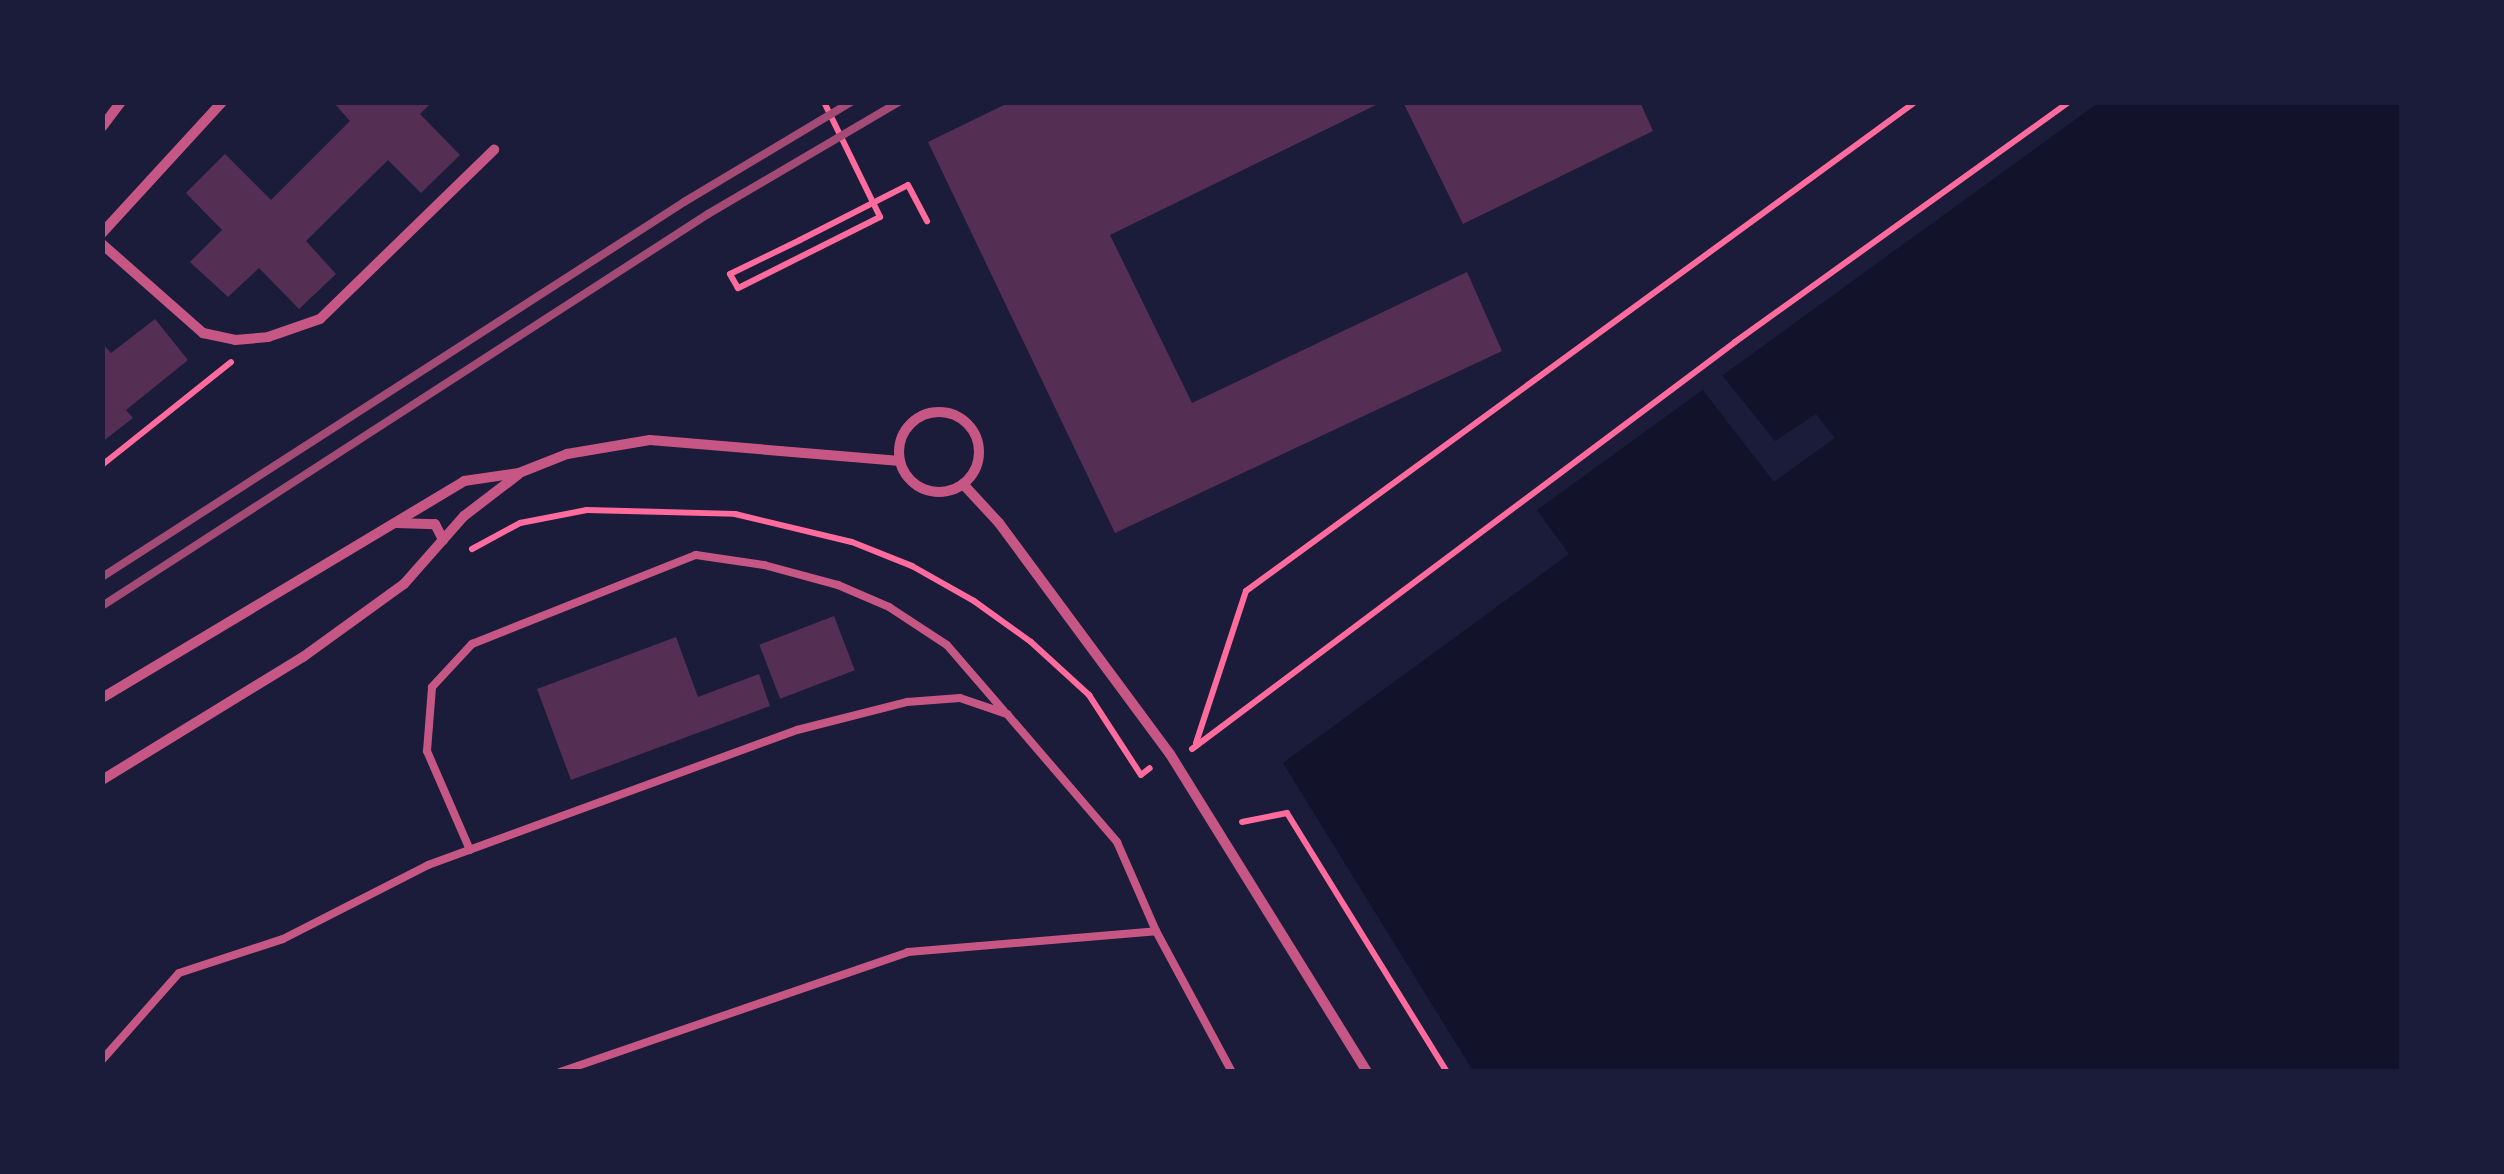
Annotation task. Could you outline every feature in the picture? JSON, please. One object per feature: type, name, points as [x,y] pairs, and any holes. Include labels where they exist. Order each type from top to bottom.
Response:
[{"type":"street","points":[[102,127],[121,102]]},
{"type":"street","points":[[102,232],[222,102]]},
{"type":"street","points":[[102,244],[204,333],[234,340],[302,329],[320,319],[494,150]]},
{"type":"street","points":[[948,413],[970,427],[979,450],[972,474],[963,484],[938,492],[914,483],[900,461],[900,445],[912,422],[923,415],[948,413]]},
{"type":"street","points":[[102,698],[464,480],[519,473],[568,454],[650,440],[900,461]]},
{"type":"street","points":[[102,780],[303,656],[404,584],[464,516],[519,473]]},
{"type":"street","points":[[963,484],[1000,523],[1170,754],[1366,1072]]},
{"type":"street","points":[[386,524],[435,524],[443,540]]},
{"type":"lane","points":[[470,850],[427,751],[432,686],[472,644],[696,555],[819,580],[889,606],[947,644],[1118,842],[1156,931],[1232,1072]]},
{"type":"lane","points":[[102,1060],[180,972],[284,939],[428,865],[816,725],[907,702],[960,698],[1007,714]]},
{"type":"lane","points":[[560,1072],[908,952],[1156,931]]},
{"type":"path","points":[[824,102],[872,200],[880,217],[738,288],[730,274],[862,208],[877,201],[908,186],[928,220]]},
{"type":"path","points":[[1915,102],[1246,591],[1195,746],[1720,353],[2068,102]]},
{"type":"path","points":[[102,464],[262,338]]},
{"type":"path","points":[[1242,822],[1286,813],[1448,1072]]},
{"type":"shaded area","points":[[2098,103],[2401,103],[2401,1071],[1473,1071],[1283,763],[1569,554],[1537,510]]},
{"type":"pier","points":[[1722,375],[1775,441],[1816,414],[1835,438],[1774,482],[1702,389]]},
{"type":"building","points":[[333,102],[432,102],[420,114],[460,155],[421,193],[388,160],[306,241],[336,274],[299,309],[259,268],[228,297],[190,262],[222,230],[186,193],[225,154],[271,200],[350,121]]},
{"type":"building","points":[[1010,102],[1382,102],[1110,235],[1192,403],[1467,272],[1502,351],[1115,533],[928,142]]},
{"type":"building","points":[[1403,102],[1640,102],[1653,131],[1463,224]]},
{"type":"building","points":[[155,319],[188,360],[126,410],[133,418],[102,442],[102,343],[111,353]]},
{"type":"building","points":[[834,616],[855,670],[780,699],[759,645]]},
{"type":"building","points":[[676,637],[698,697],[759,674],[770,706],[571,780],[537,689]]},
{"type":"railway","points":[[102,577],[684,202],[851,102]]},
{"type":"railway","points":[[102,606],[708,214],[899,102]]}]
